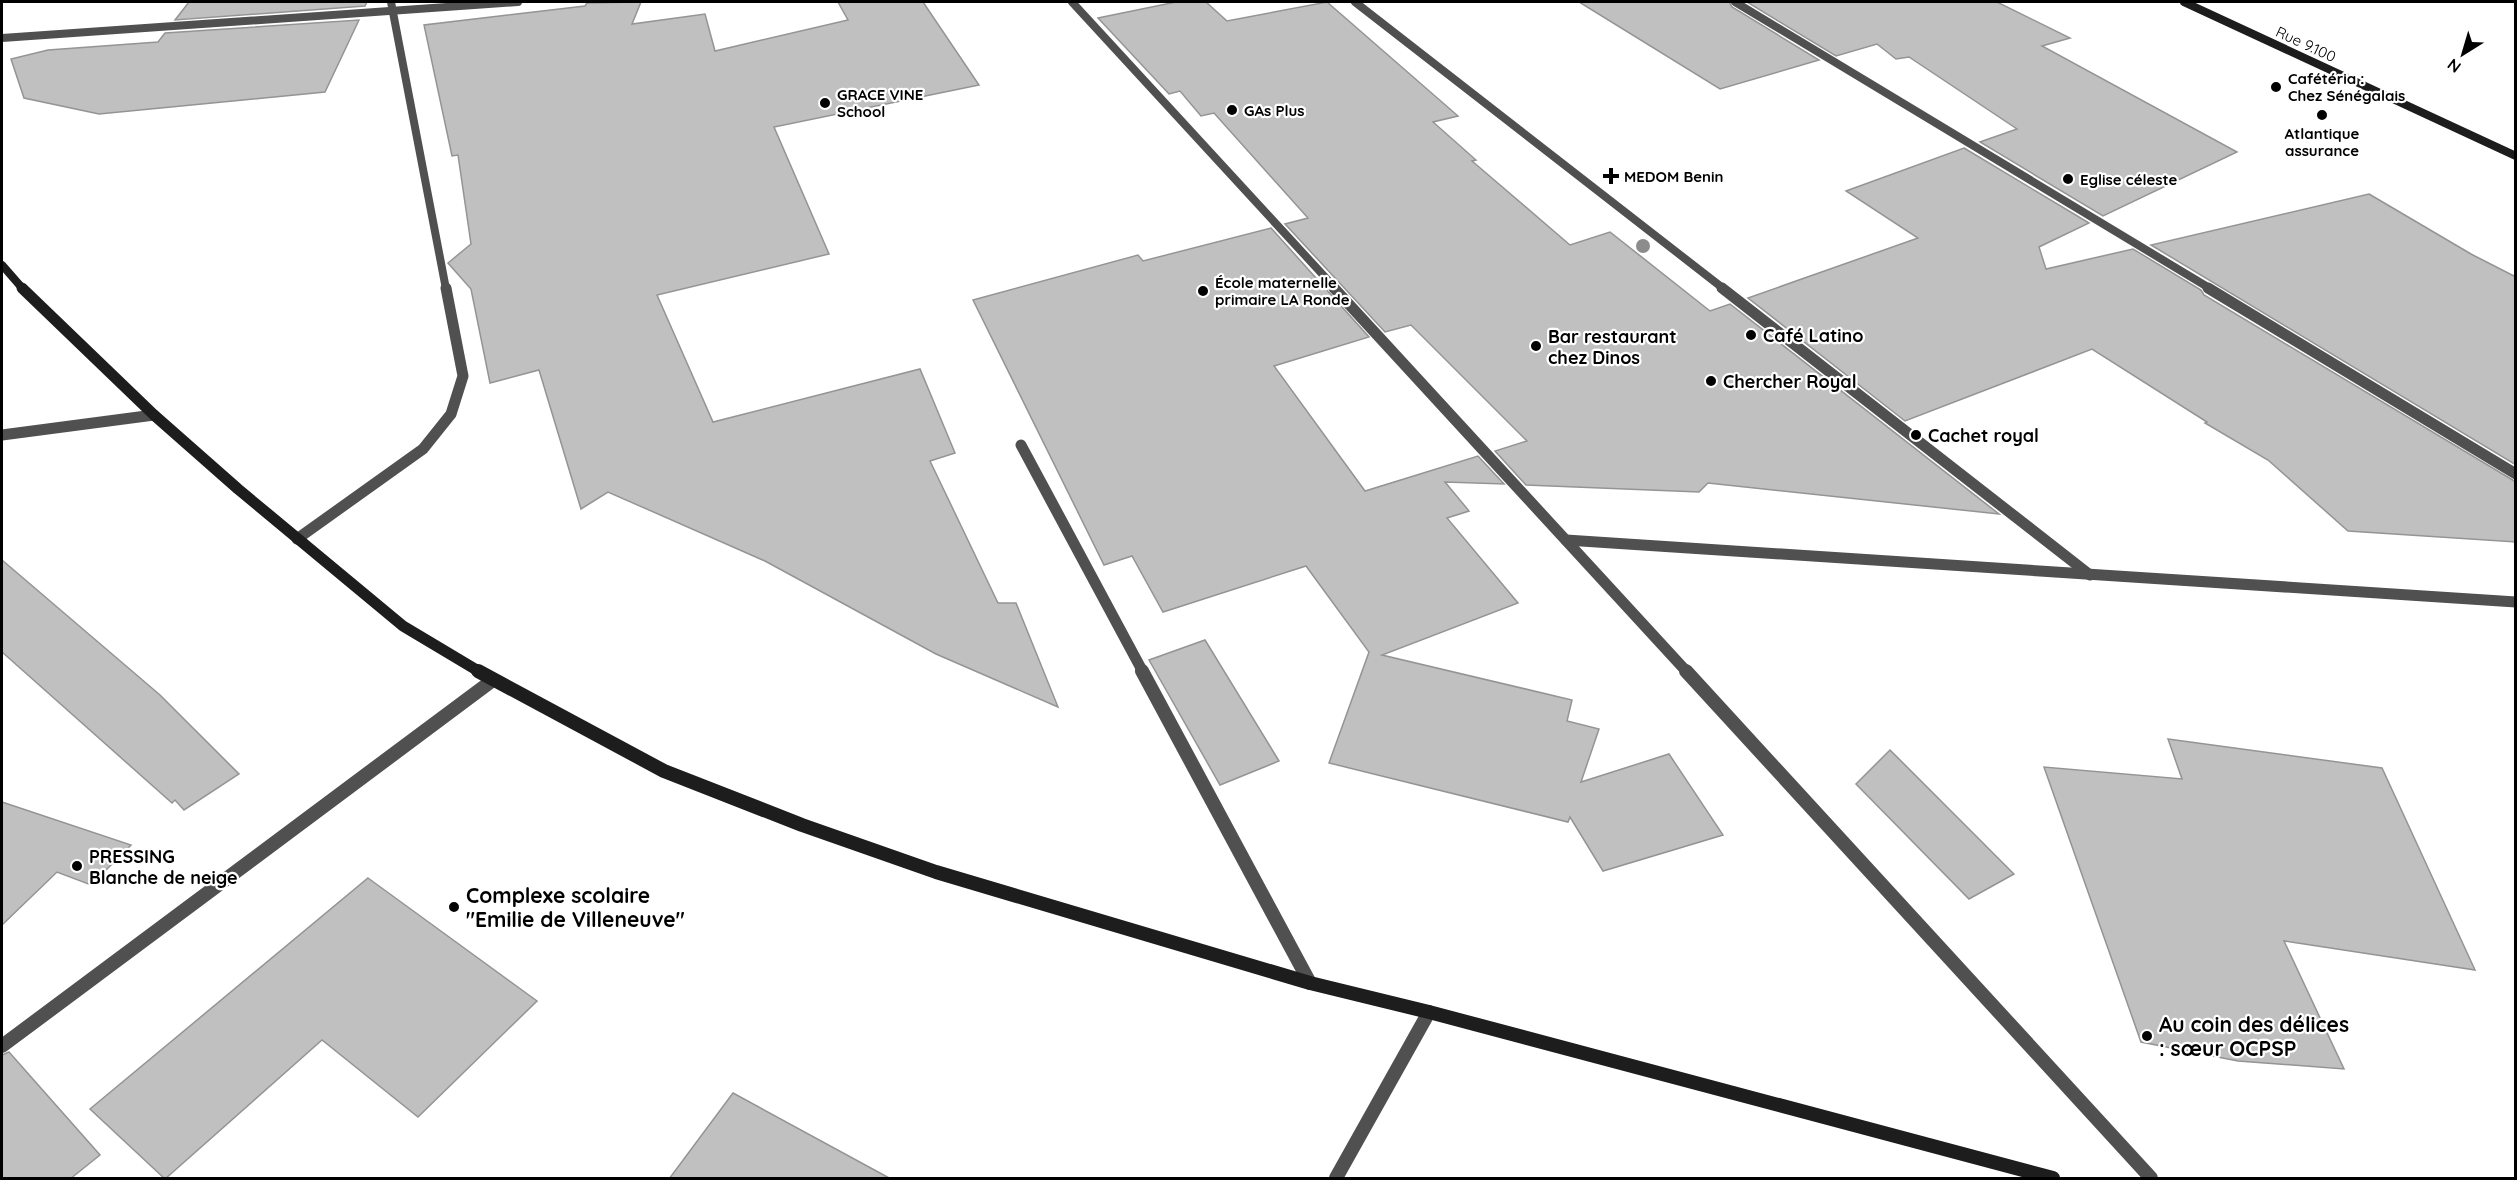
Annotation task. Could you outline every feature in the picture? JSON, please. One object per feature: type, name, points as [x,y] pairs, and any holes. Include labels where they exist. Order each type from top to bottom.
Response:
[{"type":"street","points":[[2,38],[392,6],[518,2]]},
{"type":"street","points":[[1072,2],[2151,1179]]},
{"type":"street","points":[[1355,2],[2090,576]]},
{"type":"street","points":[[1735,2],[2516,474]]},
{"type":"street","name":"Rue 9.100","points":[[2184,2],[2516,156]]},
{"type":"street","points":[[297,539],[423,449],[451,414],[463,376],[392,6]]},
{"type":"street","points":[[2,265],[28,295],[153,415],[297,539],[403,626],[493,681],[663,771],[802,825],[936,872],[1310,983],[1428,1012],[2053,1179]]},
{"type":"street","points":[[2,435],[153,415]]},
{"type":"street","points":[[1021,445],[1310,983]]},
{"type":"street","points":[[1566,540],[2516,602]]},
{"type":"street","points":[[2,1046],[493,681]]},
{"type":"street","points":[[1336,1179],[1428,1012]]},
{"type":"building","points":[[189,2],[367,2],[365,6],[175,20]]},
{"type":"building","points":[[641,2],[632,24],[705,14],[715,51],[848,20],[838,2],[923,2],[979,85],[774,127],[829,254],[657,295],[713,422],[920,369],[955,453],[930,461],[998,603],[1016,603],[1058,707],[936,654],[765,561],[608,492],[581,509],[539,370],[490,383],[471,289],[448,263],[471,244],[458,155],[452,156],[424,25],[585,6],[587,3]]},
{"type":"building","points":[[1176,2],[1206,2],[1227,21],[1327,2],[1458,116],[1433,122],[1476,160],[1472,161],[1570,245],[1610,232],[1710,311],[1730,304],[1999,514],[1708,483],[1699,492],[1526,485],[1495,451],[1527,441],[1411,325],[1385,332],[1285,224],[1308,218],[1214,113],[1201,116],[1180,91],[1169,94],[1098,18]]},
{"type":"building","points":[[1579,2],[1729,2],[1732,7],[1819,60],[1720,89]]},
{"type":"building","points":[[1747,2],[1997,2],[2070,38],[2042,46],[2237,152],[2103,216],[1980,142],[2017,129],[1909,57],[1896,59],[1877,44],[1836,56]]},
{"type":"building","points":[[359,20],[325,92],[99,114],[24,98],[11,59],[48,50],[158,42],[165,33]]},
{"type":"building","points":[[1964,148],[2089,223],[2039,247],[2046,269],[2133,249],[2201,290],[2204,295],[2516,482],[2516,542],[2348,531],[2268,460],[2205,423],[2207,422],[2092,349],[1905,421],[1748,298],[1918,238],[1846,191]]},
{"type":"building","points":[[2369,194],[2471,254],[2516,277],[2516,465],[2151,245]]},
{"type":"building","points":[[1271,228],[1369,337],[1274,366],[1365,491],[1478,456],[1504,484],[1445,482],[1469,511],[1447,518],[1518,603],[1382,655],[1572,700],[1567,721],[1599,729],[1581,782],[1669,754],[1723,835],[1603,871],[1570,817],[1568,822],[1329,763],[1369,652],[1306,566],[1163,612],[1132,556],[1104,565],[973,300],[1138,255],[1143,261]]},
{"type":"building","points":[[2,560],[160,695],[239,774],[184,810],[175,800],[172,803],[2,652]]},
{"type":"building","points":[[1205,640],[1279,761],[1220,785],[1149,660]]},
{"type":"building","points":[[2168,739],[2382,768],[2475,970],[2284,941],[2344,1069],[2238,1061],[2141,1042],[2044,767],[2182,779]]},
{"type":"building","points":[[1890,750],[2014,874],[1969,899],[1856,784]]},
{"type":"building","points":[[2,802],[131,845],[91,885],[57,872],[2,925]]},
{"type":"building","points":[[368,878],[537,1001],[418,1117],[322,1040],[165,1179],[90,1109]]},
{"type":"building","points":[[9,1052],[100,1155],[70,1179],[2,1179],[2,1055]]},
{"type":"building","points":[[733,1093],[891,1179],[669,1179]]},
{"type":"place","name":"Cafétéria : Chez Sénégalais","points":[[2276,87]]},
{"type":"place","name":"GRACE VINE School","points":[[825,103]]},
{"type":"place","name":"GAs Plus","points":[[1232,110]]},
{"type":"place","name":"Atlantique assurance","points":[[2322,115]]},
{"type":"place","name":"MEDOM Benin","points":[[1611,176]]},
{"type":"place","name":"Eglise céleste","points":[[2068,179]]},
{"type":"place","name":"École maternelle primaire LA Ronde","points":[[1203,291]]},
{"type":"place","name":"Café Latino","points":[[1751,335]]},
{"type":"place","name":"Bar restaurant chez Dinos","points":[[1536,346]]},
{"type":"place","name":"Chercher Royal","points":[[1711,381]]},
{"type":"place","name":"Cachet royal","points":[[1916,435]]},
{"type":"place","name":"PRESSING Blanche de neige","points":[[77,866]]},
{"type":"place","name":"Complexe scolaire \"Emilie de Villeneuve\"","points":[[454,907]]},
{"type":"place","name":"Au coin des délices : sœur OCPSP","points":[[2147,1036]]}]
